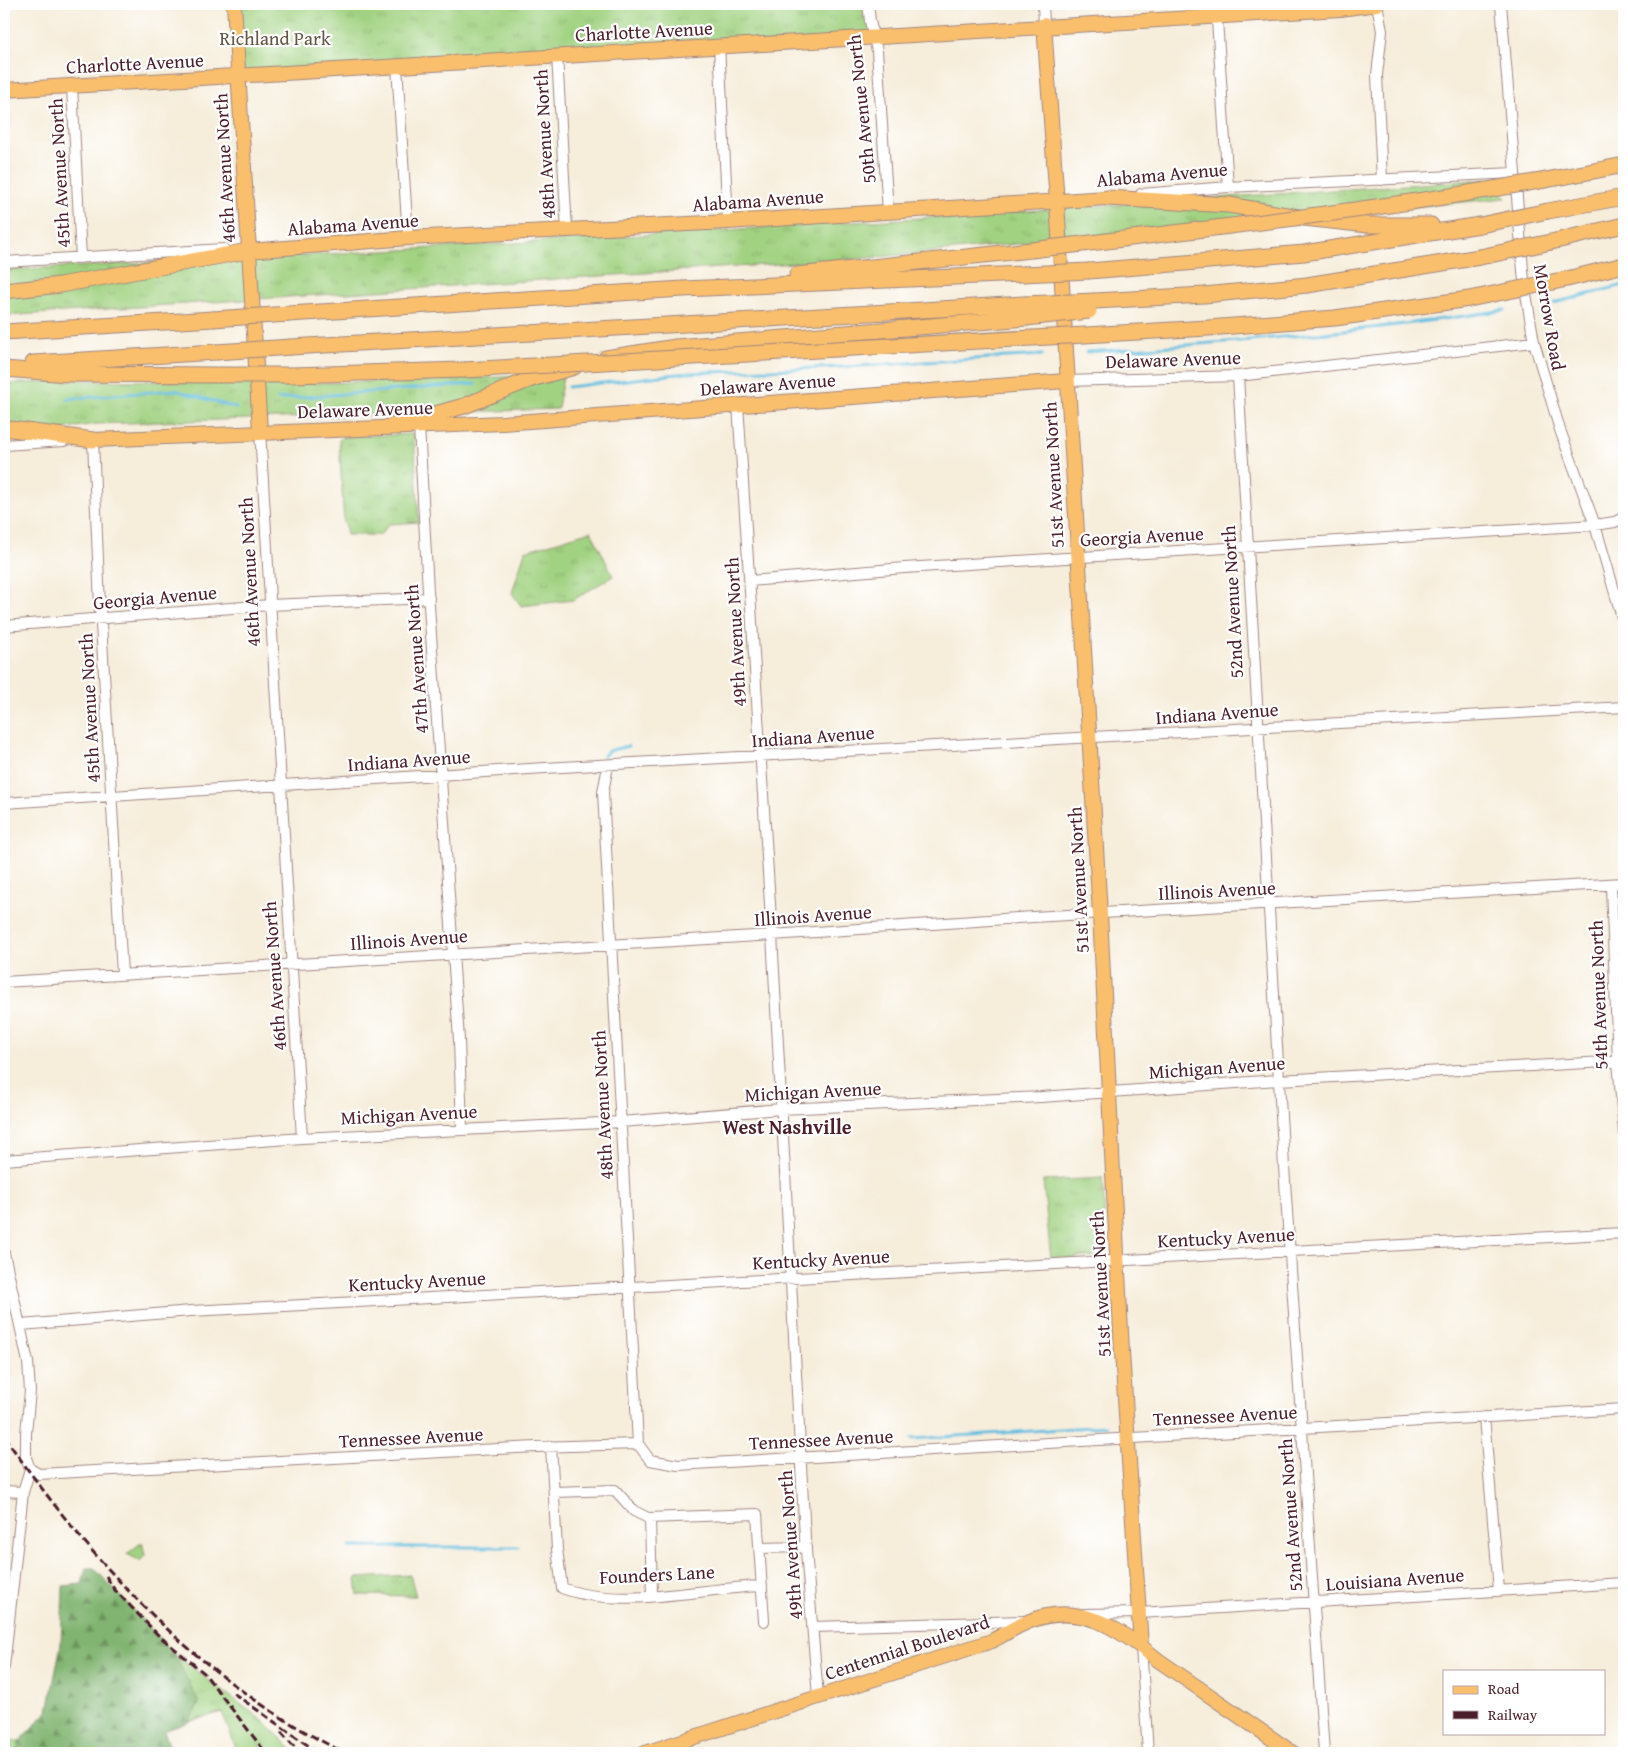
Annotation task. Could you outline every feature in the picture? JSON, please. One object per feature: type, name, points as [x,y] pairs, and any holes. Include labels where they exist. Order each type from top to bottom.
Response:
[{"type":"highway","points":[[683,289],[1349,212],[1512,188],[1624,165]]},
{"type":"highway","points":[[4,332],[683,289],[1089,271],[1304,253],[1480,225],[1624,197]]},
{"type":"highway","points":[[1107,198],[1229,205],[1304,218],[1368,225],[1480,225]]},
{"type":"highway","points":[[1551,244],[1624,225]]},
{"type":"highway","points":[[4,367],[291,347],[1095,306],[1307,285],[1551,244],[1624,236]]},
{"type":"highway","points":[[4,291],[60,285],[248,251]]},
{"type":"highway","points":[[4,367],[68,374],[218,375],[464,370],[1208,328],[1335,318],[1469,299],[1624,265]]},
{"type":"highway","points":[[388,427],[464,406],[531,379],[619,354],[1025,311]]},
{"type":"highway","points":[[4,428],[93,440]]},
{"type":"main road","name":"46th Avenue North","points":[[234,4],[260,431]]},
{"type":"main road","name":"Charlotte Avenue","points":[[4,90],[1044,26],[1216,9],[1340,9],[1377,4]]},
{"type":"main road","name":"51st Avenue North","points":[[1044,26],[1100,914],[1108,1092],[1141,1646]]},
{"type":"main road","name":"Alabama Avenue","points":[[248,251],[408,238],[728,222],[1107,198]]},
{"type":"main road","name":"Delaware Avenue","points":[[93,440],[577,418],[738,404],[1066,381]]},
{"type":"main road","name":"Centennial Boulevard","points":[[645,1753],[992,1641],[1029,1621],[1044,1617],[1079,1614],[1101,1621],[1141,1646],[1158,1660],[1293,1753]]},
{"type":"street","name":"50th Avenue North","points":[[868,4],[877,50],[888,211]]},
{"type":"street","name":"51st Avenue North","points":[[1043,4],[1044,26]]},
{"type":"street","points":[[1377,4],[1382,31],[1377,75],[1382,180]]},
{"type":"street","name":"Morrow Road","points":[[1501,4],[1509,82],[1514,173],[1524,282],[1534,342],[1560,430],[1595,524],[1624,624]]},
{"type":"street","points":[[1216,9],[1228,187]]},
{"type":"street","points":[[719,45],[728,222]]},
{"type":"street","name":"48th Avenue North","points":[[557,55],[567,230]]},
{"type":"street","points":[[397,66],[408,238]]},
{"type":"street","name":"45th Avenue North","points":[[72,86],[81,258]]},
{"type":"street","name":"Alabama Avenue","points":[[1107,198],[1228,187],[1514,173]]},
{"type":"street","name":"Alabama Avenue","points":[[4,262],[226,249],[248,251]]},
{"type":"street","name":"Delaware Avenue","points":[[1066,381],[1238,376],[1534,342]]},
{"type":"street","name":"52nd Avenue North","points":[[1238,376],[1257,728],[1289,1251],[1324,1753]]},
{"type":"street","name":"49th Avenue North","points":[[738,404],[759,758],[772,935],[806,1547],[818,1696]]},
{"type":"street","name":"47th Avenue North","points":[[420,426],[462,1129]]},
{"type":"street","name":"46th Avenue North","points":[[260,431],[302,1138]]},
{"type":"street","name":"45th Avenue North","points":[[93,440],[101,619],[108,703],[111,796],[122,974]]},
{"type":"street","name":"Delaware Avenue","points":[[4,445],[93,440]]},
{"type":"street","name":"Georgia Avenue","points":[[750,581],[904,568],[1595,524],[1615,522],[1624,517]]},
{"type":"street","name":"Georgia Avenue","points":[[4,626],[270,605],[429,598]]},
{"type":"street","name":"Indiana Avenue","points":[[4,803],[442,775],[759,758],[844,751],[1624,708]]},
{"type":"street","name":"48th Avenue North","points":[[608,766],[603,792],[628,1287],[638,1444]]},
{"type":"street","name":"Illinois Avenue","points":[[4,982],[1100,914],[1611,886],[1624,883]]},
{"type":"street","name":"54th Avenue North","points":[[1611,886],[1624,1132]]},
{"type":"street","name":"Michigan Avenue","points":[[4,1160],[302,1138],[621,1122],[781,1109],[1108,1092],[1279,1080],[1621,1061]]},
{"type":"street","name":"Kentucky Avenue","points":[[20,1325],[190,1311],[1624,1233]]},
{"type":"street","points":[[4,1253],[28,1362],[30,1391],[26,1433],[26,1458],[30,1469],[23,1492],[4,1667]]},
{"type":"street","name":"Tennessee Avenue","points":[[30,1469],[39,1474],[551,1446],[638,1444],[650,1460],[678,1465],[1624,1409]]},
{"type":"street","points":[[1484,1417],[1499,1590]]},
{"type":"street","name":"Founders Lane","points":[[551,1446],[556,1549],[562,1588],[581,1595],[652,1595],[762,1586]]},
{"type":"street","points":[[554,1492],[615,1490],[634,1510],[650,1518],[757,1514],[764,1621]]},
{"type":"street","points":[[4,1491],[23,1492]]},
{"type":"street","points":[[650,1518],[652,1595]]},
{"type":"street","points":[[759,1548],[806,1547]]},
{"type":"street","name":"Louisiana Avenue","points":[[1079,1614],[1139,1613],[1624,1583]]},
{"type":"street","points":[[812,1627],[1029,1621]]},
{"type":"street","name":"51st Avenue North","points":[[1141,1646],[1148,1753]]},
{"type":"green space","name":"Richland Park","points":[[234,4],[868,4],[873,36],[237,76]]},
{"type":"green space","points":[[1494,179],[1506,198],[869,258],[4,316],[4,270],[385,251],[952,216]]},
{"type":"green space","points":[[563,375],[558,409],[96,424],[4,437],[4,384],[78,380],[320,383]]},
{"type":"green space","points":[[414,434],[419,522],[389,524],[380,535],[347,535],[344,524],[339,440],[342,437]]},
{"type":"green space","points":[[591,531],[613,576],[573,600],[521,606],[512,593],[525,551]]},
{"type":"green space","points":[[1103,1178],[1106,1256],[1051,1259],[1043,1181]]},
{"type":"green space","points":[[142,1542],[145,1555],[140,1561],[127,1554]]},
{"type":"green space","points":[[86,1568],[94,1568],[174,1654],[199,1703],[189,1722],[164,1731],[172,1753],[16,1753],[20,1741],[48,1711],[61,1644],[63,1586],[82,1584]]},
{"type":"green space","points":[[410,1575],[416,1596],[358,1595],[356,1578]]},
{"type":"green space","points":[[174,1654],[263,1721],[296,1753],[238,1753],[222,1712],[189,1722],[198,1703]]},
{"type":"green space","points":[[4,1740],[20,1741],[16,1753],[4,1753]]},
{"type":"waterway","points":[[1554,303],[1624,285]]},
{"type":"waterway","points":[[1086,352],[1296,336],[1400,325],[1505,310]]},
{"type":"waterway","points":[[568,387],[686,373],[843,367],[1042,355]]},
{"type":"waterway","points":[[278,399],[475,384]]},
{"type":"waterway","points":[[66,399],[175,390],[236,408]]},
{"type":"waterway","points":[[603,757],[608,751],[628,746]]},
{"type":"waterway","points":[[912,1439],[1106,1426]]},
{"type":"waterway","points":[[349,1547],[518,1547]]},
{"type":"railway","points":[[4,1436],[75,1531],[155,1617],[198,1656],[244,1692],[293,1725],[345,1753]]},
{"type":"railway","points":[[106,1576],[114,1589],[158,1635],[204,1673],[266,1753]]},
{"type":"railway","points":[[233,1693],[319,1753]]},
{"type":"railway","points":[[281,1732],[300,1753]]},
{"type":"district","name":"West Nashville","points":[[787,1126]]}]
